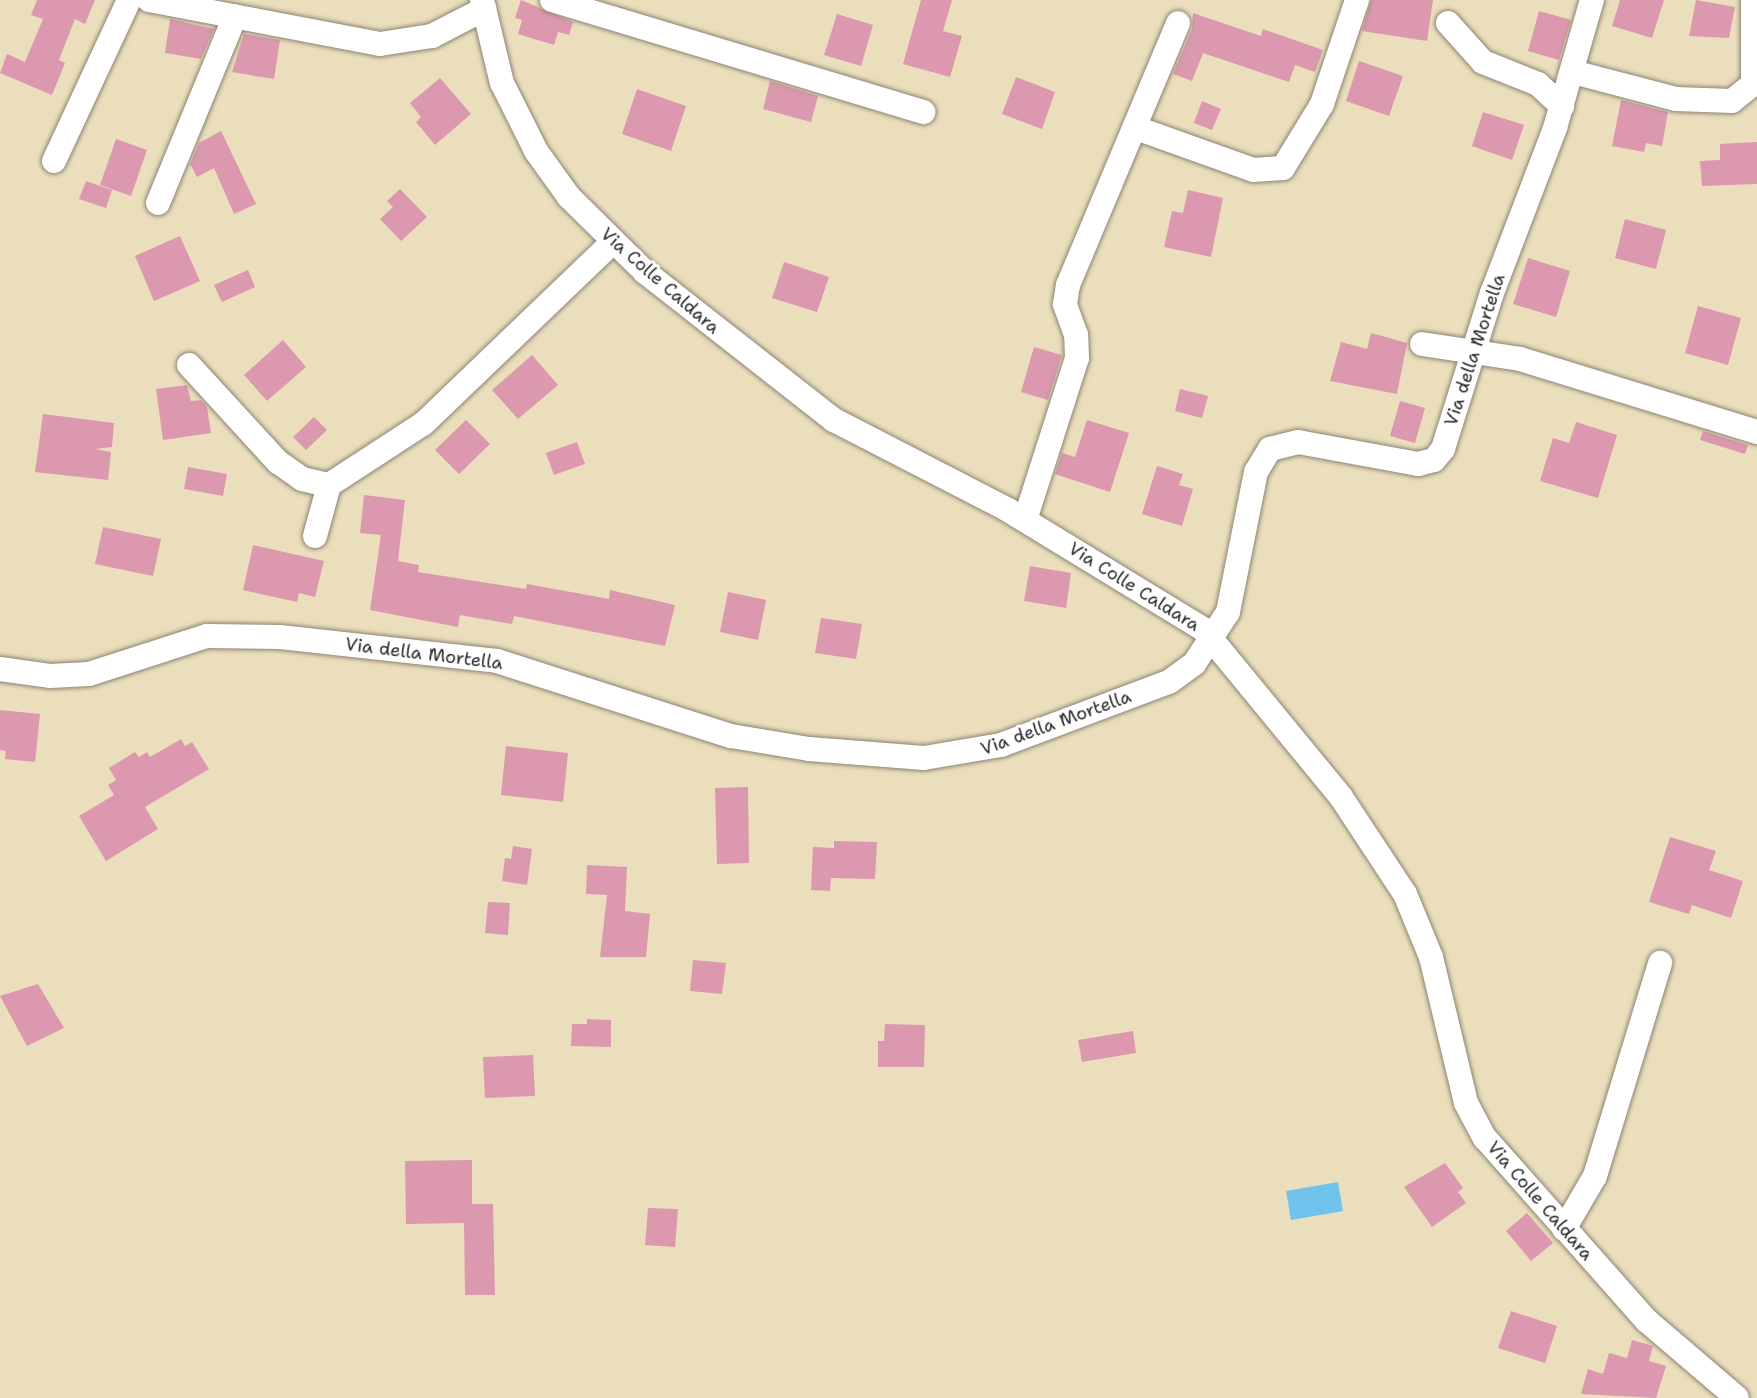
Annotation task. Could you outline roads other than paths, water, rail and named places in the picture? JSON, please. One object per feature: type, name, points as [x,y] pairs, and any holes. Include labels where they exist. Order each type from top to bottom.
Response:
[{"type":"street","points":[[54,161],[129,0]]},
{"type":"street","points":[[149,0],[348,40],[395,44],[432,36],[483,5]]},
{"type":"street","points":[[551,0],[923,112]]},
{"type":"street","points":[[1136,128],[1253,170],[1283,168],[1318,114],[1357,0]]},
{"type":"street","name":"Via della Mortella","points":[[0,669],[50,676],[89,674],[207,636],[280,637],[497,661],[731,737],[809,749],[924,758],[992,748],[1169,682],[1194,664],[1212,639],[1235,593],[1256,472],[1265,453],[1276,444],[1298,442],[1402,464],[1434,460],[1446,442],[1475,350],[1562,106],[1592,0]]},
{"type":"street","points":[[1573,72],[1655,94],[1710,103],[1732,101],[1755,84],[1753,0]]},
{"type":"street","name":"Via Colle Caldara","points":[[483,5],[499,74],[530,141],[560,187],[613,242],[679,301],[834,419],[1025,520],[1179,612],[1212,639],[1341,797],[1391,870],[1431,957],[1455,1064],[1472,1118],[1494,1151],[1647,1321],[1737,1398]]},
{"type":"street","points":[[158,203],[236,16]]},
{"type":"street","points":[[1025,520],[1077,358],[1076,335],[1065,309],[1066,290],[1178,23]]},
{"type":"street","points":[[1448,23],[1483,62],[1538,84],[1562,106]]},
{"type":"street","points":[[315,536],[329,485],[416,429],[613,242]]},
{"type":"street","points":[[1422,345],[1475,350],[1520,359],[1757,432]]},
{"type":"street","points":[[190,365],[278,462],[302,479],[329,485]]},
{"type":"street","points":[[1564,1228],[1595,1176],[1660,963]]},
{"type":"water","points":[[1338,1182],[1343,1211],[1291,1220],[1286,1191]]}]
